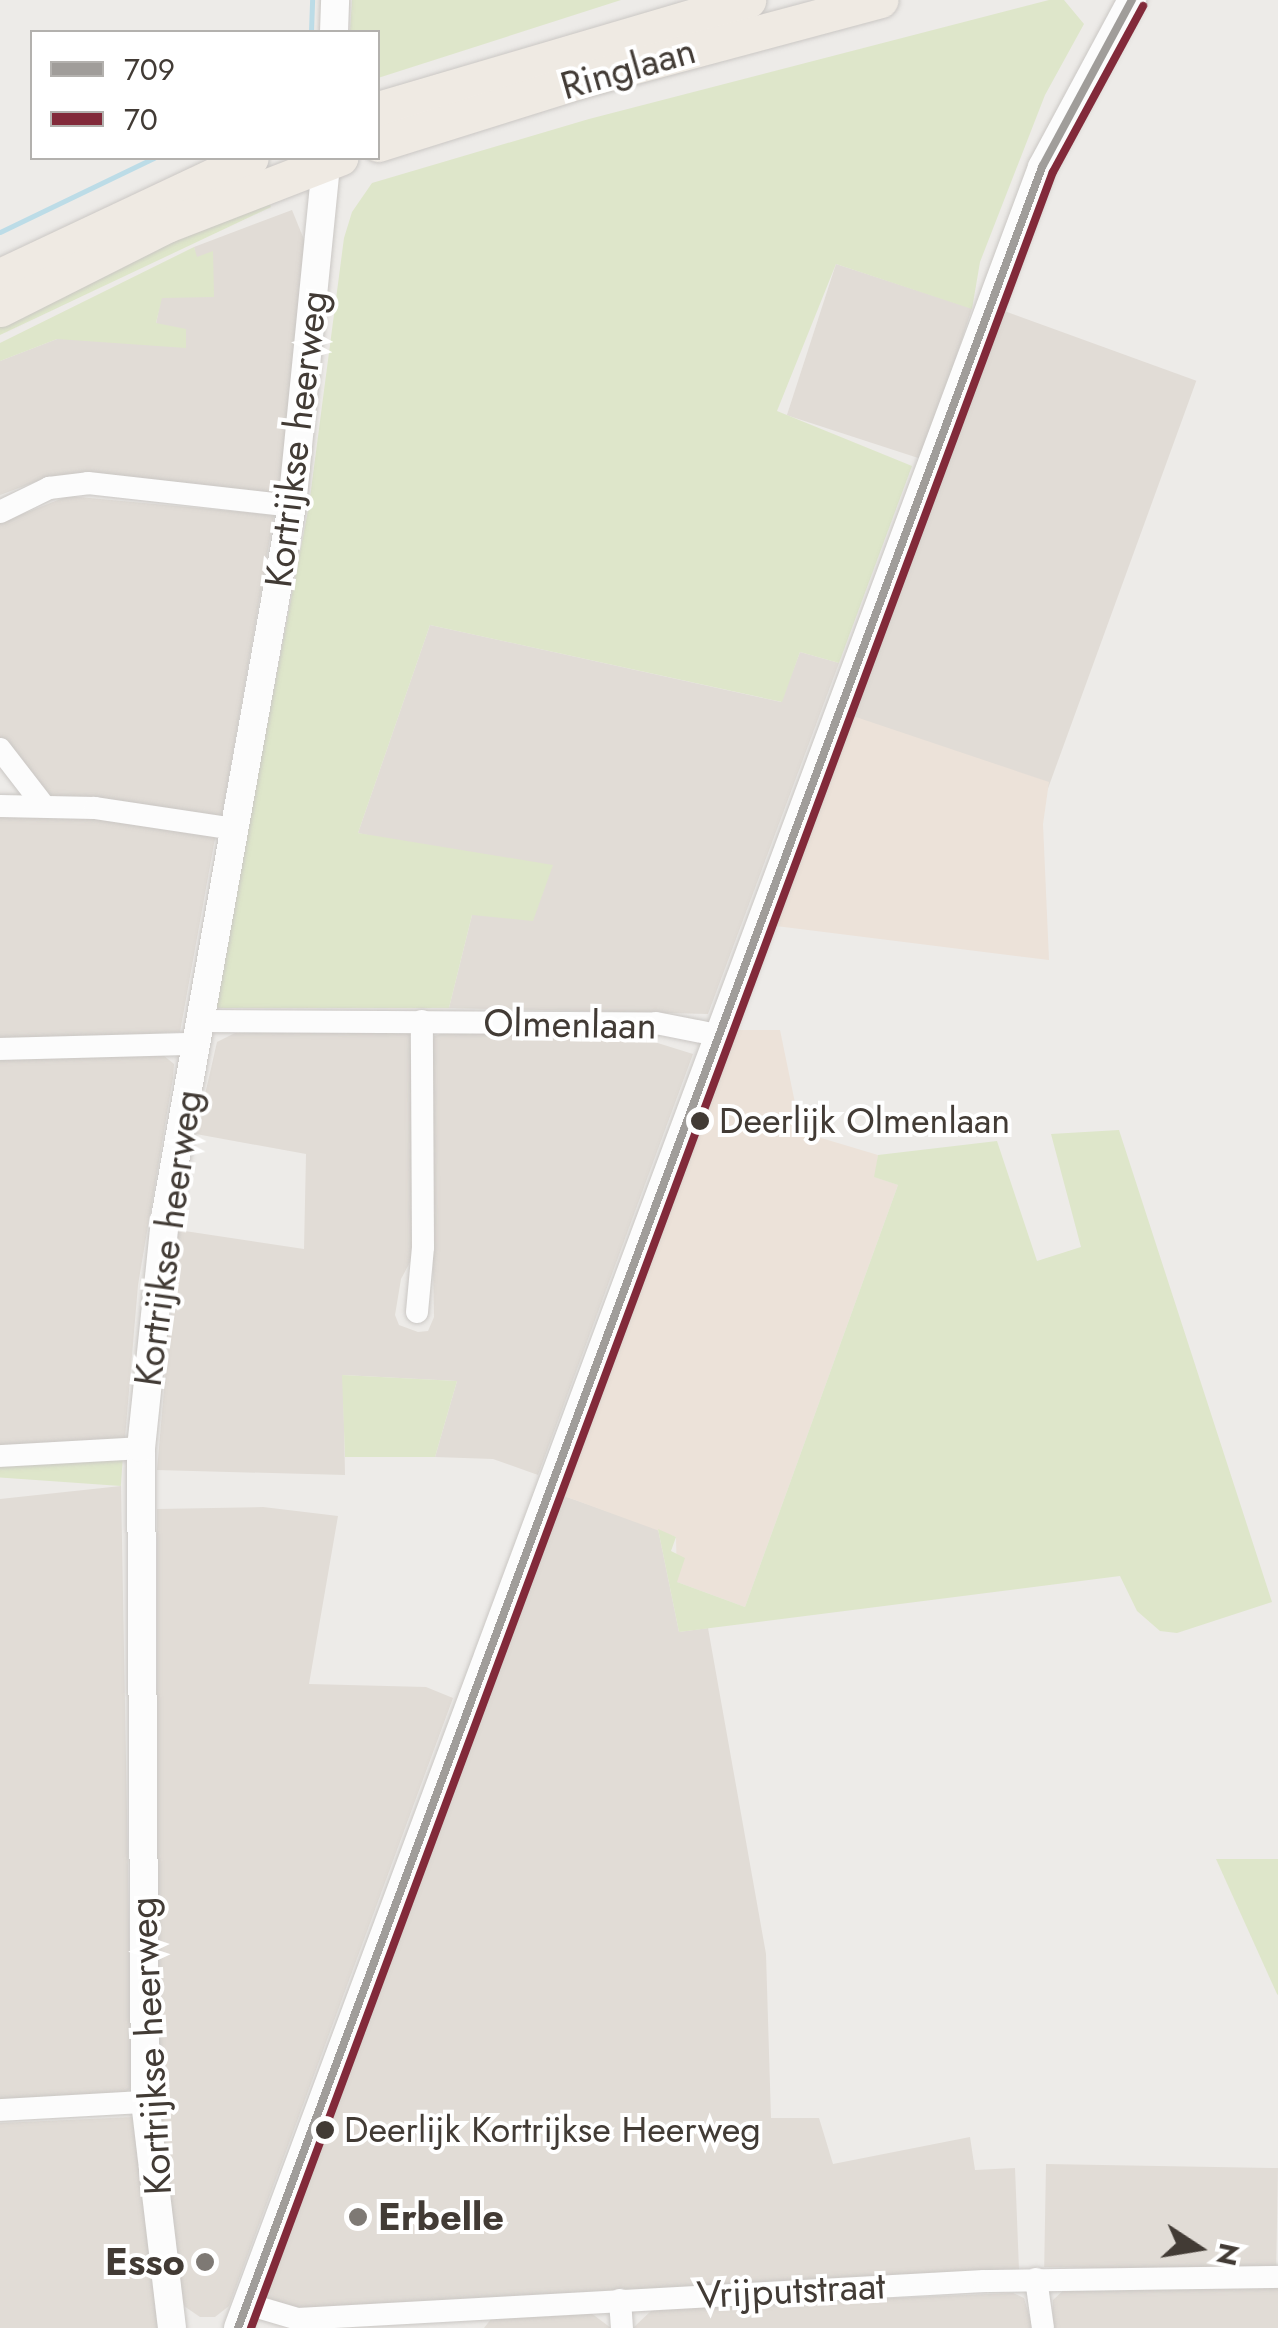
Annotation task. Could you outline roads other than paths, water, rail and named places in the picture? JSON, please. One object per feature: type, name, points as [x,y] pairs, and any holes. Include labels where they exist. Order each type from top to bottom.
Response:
[{"type":"main road","name":"Ringlaan","points":[[380,108],[748,0]]},
{"type":"main road","name":"Ringlaan","points":[[380,143],[582,80],[880,0]]},
{"type":"main road","points":[[0,276],[247,160]]},
{"type":"main road","points":[[0,310],[167,225],[329,160]]},
{"type":"street","points":[[334,30],[335,0]]},
{"type":"street","points":[[1106,0],[1109,35]]},
{"type":"street","points":[[242,2316],[1042,167],[1109,35],[1132,0]]},
{"type":"street","name":"Kortrijkse heerweg","points":[[172,2328],[145,2102],[141,1448],[165,1218],[292,506],[331,160]]},
{"type":"street","points":[[0,512],[49,488],[88,483],[292,506]]},
{"type":"street","points":[[0,748],[44,806]]},
{"type":"street","points":[[0,806],[44,806],[234,829]]},
{"type":"street","points":[[417,1312],[424,1247],[422,1021]]},
{"type":"street","name":"Olmenlaan","points":[[0,1049],[197,1032],[422,1021],[656,1023],[718,1034]]},
{"type":"street","points":[[0,1456],[141,1448]]},
{"type":"street","points":[[0,2110],[145,2102]]},
{"type":"street","name":"Vrijputstraat","points":[[242,2316],[469,2319],[620,2300],[1036,2280],[1278,2277]]},
{"type":"street","points":[[1036,2280],[1043,2328]]},
{"type":"street","points":[[620,2300],[622,2328]]},
{"type":"waterway","points":[[311,30],[312,0]]},
{"type":"waterway","points":[[0,232],[150,160]]},
{"type":"place","name":"Deerlijk Olmenlaan","points":[[700,1121]]},
{"type":"place","name":"Deerlijk Kortrijkse Heerweg","points":[[325,2130]]},
{"type":"place","name":"Erbelle","points":[[358,2217]]},
{"type":"place","name":"Esso","points":[[205,2262]]}]
